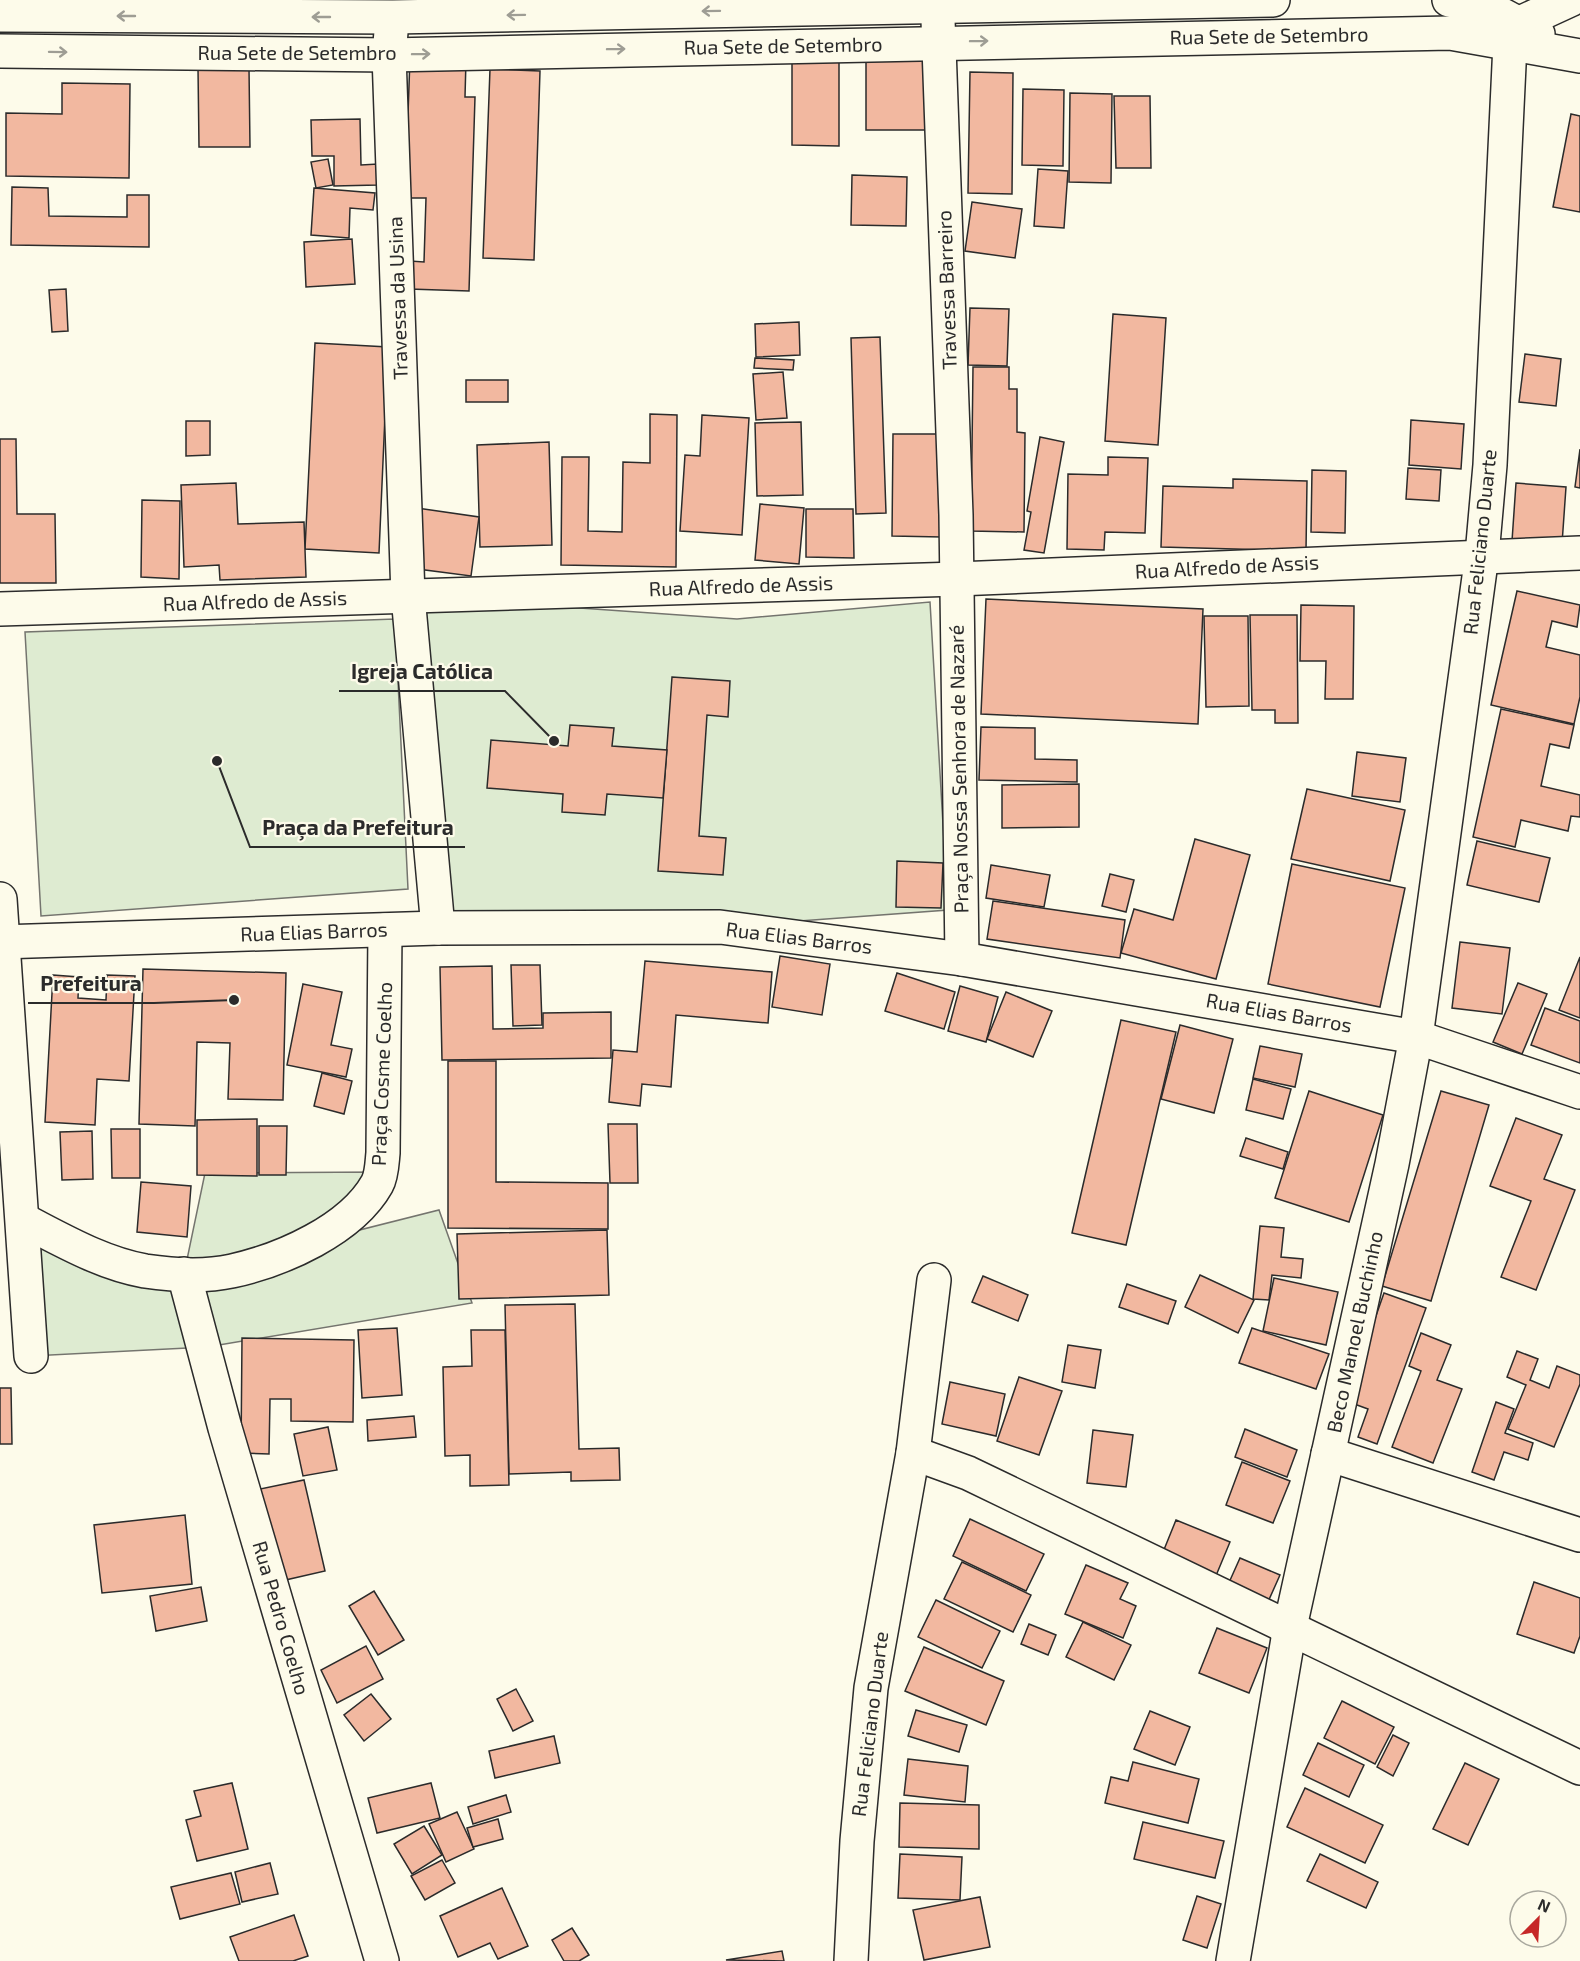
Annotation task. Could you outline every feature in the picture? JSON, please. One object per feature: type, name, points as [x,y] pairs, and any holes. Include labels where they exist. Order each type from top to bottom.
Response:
[{"type":"street","name":"Rua Sete de Setembro","points":[[0,15],[1273,0]]},
{"type":"street","name":"Rua Sete de Setembro","points":[[1449,0],[1472,3],[1515,33],[1572,54]]},
{"type":"street","points":[[1515,33],[1570,0]]},
{"type":"street","name":"Travessa Barreiro","points":[[938,3],[937,42],[957,579]]},
{"type":"street","name":"Travessa da Usina","points":[[393,9],[389,54],[408,596]]},
{"type":"street","name":"Rua Sete de Setembro","points":[[0,51],[389,54],[1515,33]]},
{"type":"street","name":"Rua Feliciano Duarte","points":[[1416,1037],[1482,555],[1490,465],[1515,33]]},
{"type":"street","name":"Rua Alfredo de Assis","points":[[0,609],[957,579],[1482,555],[1580,553]]},
{"type":"street","name":"Praça Nossa Senhora de Nazaré","points":[[957,579],[962,958]]},
{"type":"street","points":[[408,596],[438,928]]},
{"type":"street","points":[[0,899],[1,942],[23,1220],[31,1356]]},
{"type":"street","name":"Rua Elias Barros","points":[[1,942],[438,928],[720,927],[962,958],[1416,1037],[1580,1092]]},
{"type":"street","name":"Praça Cosme Coelho","points":[[23,1220],[95,1256],[144,1270],[184,1274],[231,1272],[317,1238],[344,1222],[364,1203],[378,1182],[383,1153],[385,930]]},
{"type":"street","name":"Beco Manoel Buchinho","points":[[1290,1627],[1392,1164],[1416,1037]]},
{"type":"street","name":"Rua Pedro Coelho","points":[[184,1274],[225,1428],[382,1961]]},
{"type":"street","name":"Rua Feliciano Duarte","points":[[851,1961],[857,1840],[871,1688],[913,1453],[934,1280]]},
{"type":"street","points":[[913,1453],[968,1473],[1580,1768]]},
{"type":"street","points":[[1328,1454],[1580,1535]]},
{"type":"street","points":[[1233,1961],[1290,1627]]},
{"type":"green space","points":[[408,596],[737,619],[930,602],[948,910],[720,927],[438,928]]},
{"type":"green space","points":[[395,619],[408,889],[41,916],[25,632]]},
{"type":"green space","points":[[380,1172],[344,1222],[197,1271],[439,1210],[472,1303],[207,1347],[31,1356],[23,1220],[184,1274],[205,1173]]},
{"type":"building","points":[[866,57],[925,57],[925,130],[866,130]]},
{"type":"building","points":[[410,58],[466,60],[465,97],[475,97],[469,291],[409,289],[410,261],[424,262],[426,198],[405,198]]},
{"type":"building","points":[[792,59],[839,59],[839,146],[792,145]]},
{"type":"building","points":[[198,68],[249,68],[250,147],[199,147]]},
{"type":"building","points":[[490,69],[540,71],[534,260],[483,258]]},
{"type":"building","points":[[970,72],[1013,73],[1012,194],[968,193]]},
{"type":"building","points":[[62,83],[130,84],[129,178],[6,176],[6,113],[62,114]]},
{"type":"building","points":[[1023,89],[1064,90],[1063,166],[1022,165]]},
{"type":"building","points":[[1070,93],[1112,94],[1111,183],[1069,182]]},
{"type":"building","points":[[1114,96],[1150,96],[1151,168],[1116,168]]},
{"type":"building","points":[[1571,114],[1580,116],[1580,212],[1553,207]]},
{"type":"building","points":[[360,119],[361,165],[378,164],[378,185],[334,186],[334,156],[312,156],[311,120]]},
{"type":"building","points":[[328,159],[333,185],[316,188],[311,162]]},
{"type":"building","points":[[1038,169],[1068,171],[1064,228],[1034,226]]},
{"type":"building","points":[[852,175],[907,177],[906,226],[851,225]]},
{"type":"building","points":[[12,187],[48,188],[49,216],[127,217],[127,195],[149,195],[149,247],[11,245]]},
{"type":"building","points":[[314,188],[375,193],[373,210],[350,208],[349,238],[311,235]]},
{"type":"building","points":[[972,202],[1022,209],[1015,258],[965,251]]},
{"type":"building","points":[[352,239],[355,284],[306,287],[304,242]]},
{"type":"building","points":[[66,289],[68,331],[52,332],[49,290]]},
{"type":"building","points":[[970,308],[1009,309],[1007,366],[968,365]]},
{"type":"building","points":[[1113,314],[1166,318],[1158,445],[1105,441]]},
{"type":"building","points":[[799,322],[800,355],[756,357],[755,324]]},
{"type":"building","points":[[880,337],[886,513],[856,514],[851,338]]},
{"type":"building","points":[[315,343],[388,347],[379,553],[305,549]]},
{"type":"building","points":[[1525,354],[1561,359],[1556,406],[1519,402]]},
{"type":"building","points":[[755,358],[794,360],[793,370],[754,368]]},
{"type":"building","points":[[973,367],[1009,367],[1009,389],[1017,389],[1017,432],[1025,433],[1024,532],[971,531]]},
{"type":"building","points":[[783,372],[787,418],[756,420],[753,374]]},
{"type":"building","points":[[466,380],[508,380],[508,402],[466,402]]},
{"type":"building","points":[[650,414],[677,415],[676,567],[561,565],[562,457],[589,457],[588,531],[622,532],[623,462],[650,463]]},
{"type":"building","points":[[702,415],[749,418],[742,535],[680,531],[685,455],[700,456]]},
{"type":"building","points":[[1411,420],[1464,424],[1461,469],[1409,465]]},
{"type":"building","points":[[186,421],[210,421],[210,455],[186,456]]},
{"type":"building","points":[[801,422],[803,495],[757,496],[755,423]]},
{"type":"building","points":[[893,434],[943,434],[942,537],[892,536]]},
{"type":"building","points":[[1040,437],[1064,442],[1044,553],[1024,550],[1031,512],[1027,511]]},
{"type":"building","points":[[0,439],[16,439],[17,514],[55,514],[56,583],[0,583]]},
{"type":"building","points":[[549,442],[552,545],[480,547],[477,445]]},
{"type":"building","points":[[1580,449],[1580,488],[1575,487]]},
{"type":"building","points":[[1108,457],[1148,458],[1145,533],[1105,532],[1104,550],[1067,549],[1068,474],[1108,475]]},
{"type":"building","points":[[1408,468],[1441,470],[1439,501],[1406,499]]},
{"type":"building","points":[[1312,470],[1346,471],[1345,533],[1311,532]]},
{"type":"building","points":[[1233,479],[1307,481],[1306,551],[1161,547],[1163,486],[1233,488]]},
{"type":"building","points":[[236,483],[238,524],[304,522],[306,577],[220,580],[219,565],[184,567],[181,485]]},
{"type":"building","points":[[1516,483],[1566,487],[1562,544],[1512,541]]},
{"type":"building","points":[[142,500],[180,501],[179,579],[141,577]]},
{"type":"building","points":[[760,504],[804,508],[799,564],[755,560]]},
{"type":"building","points":[[417,508],[479,517],[471,576],[410,568]]},
{"type":"building","points":[[806,509],[853,509],[854,558],[806,557]]},
{"type":"building","points":[[1517,591],[1580,605],[1577,627],[1552,621],[1546,647],[1580,655],[1580,697],[1574,724],[1491,705]]},
{"type":"building","points":[[986,599],[1203,609],[1198,724],[981,714]]},
{"type":"building","points":[[1301,605],[1354,606],[1353,699],[1325,699],[1326,661],[1300,661]]},
{"type":"building","points":[[1250,615],[1297,615],[1298,723],[1275,723],[1275,710],[1252,710]]},
{"type":"building","points":[[1204,616],[1248,616],[1249,706],[1206,707]]},
{"type":"building","points":[[672,677],[730,681],[728,717],[707,715],[699,836],[726,838],[723,875],[658,871]]},
{"type":"building","points":[[1501,709],[1574,725],[1569,748],[1550,744],[1541,786],[1580,795],[1580,817],[1571,816],[1568,831],[1521,820],[1515,847],[1473,837]]},
{"type":"building","points":[[570,725],[614,728],[612,746],[667,750],[663,798],[607,794],[605,815],[562,812],[563,794],[487,788],[491,740],[568,746]]},
{"type":"building","points":[[981,727],[1035,728],[1035,759],[1077,760],[1077,782],[979,780]]},
{"type":"building","points":[[1357,752],[1406,758],[1400,802],[1352,796]]},
{"type":"building","points":[[1079,784],[1079,827],[1002,828],[1002,785]]},
{"type":"building","points":[[1307,789],[1405,810],[1390,881],[1291,859]]},
{"type":"building","points":[[1195,839],[1250,855],[1216,979],[1121,953],[1134,909],[1173,920]]},
{"type":"building","points":[[1477,841],[1550,858],[1539,902],[1467,885]]},
{"type":"building","points":[[897,861],[943,863],[941,908],[896,907]]},
{"type":"building","points":[[1292,864],[1405,888],[1380,1007],[1268,984]]},
{"type":"building","points":[[991,865],[1050,875],[1044,907],[986,898]]},
{"type":"building","points":[[1110,874],[1134,880],[1126,912],[1102,906]]},
{"type":"building","points":[[993,901],[1125,920],[1120,958],[987,939]]},
{"type":"building","points":[[1460,942],[1510,948],[1502,1014],[1452,1008]]},
{"type":"building","points":[[780,956],[830,964],[822,1015],[772,1007]]},
{"type":"building","points":[[1580,957],[1580,1018],[1559,1010]]},
{"type":"building","points":[[645,961],[772,972],[768,1023],[676,1015],[671,1087],[642,1084],[640,1106],[609,1102],[613,1050],[637,1052]]},
{"type":"building","points":[[511,965],[540,965],[542,1025],[513,1026]]},
{"type":"building","points":[[492,966],[493,1029],[543,1028],[543,1013],[611,1012],[611,1058],[442,1060],[440,967]]},
{"type":"building","points":[[143,969],[286,973],[283,1100],[228,1099],[230,1043],[197,1042],[195,1126],[139,1124]]},
{"type":"building","points":[[897,973],[955,992],[944,1029],[885,1011]]},
{"type":"building","points":[[53,975],[79,977],[78,998],[106,1000],[107,975],[135,976],[129,1081],[97,1079],[95,1125],[45,1122]]},
{"type":"building","points":[[1518,983],[1547,994],[1522,1054],[1493,1042]]},
{"type":"building","points":[[303,984],[342,992],[331,1045],[352,1049],[346,1077],[287,1065]]},
{"type":"building","points":[[960,986],[998,997],[986,1042],[948,1031]]},
{"type":"building","points":[[1006,992],[1052,1011],[1033,1057],[987,1039]]},
{"type":"building","points":[[1545,1008],[1580,1021],[1580,1063],[1531,1045]]},
{"type":"building","points":[[1121,1020],[1176,1032],[1126,1245],[1072,1233]]},
{"type":"building","points":[[1180,1025],[1233,1039],[1214,1113],[1161,1099]]},
{"type":"building","points":[[1260,1046],[1302,1054],[1295,1087],[1253,1078]]},
{"type":"building","points":[[448,1061],[496,1061],[496,1182],[608,1183],[608,1229],[448,1228]]},
{"type":"building","points":[[322,1073],[352,1081],[344,1114],[314,1106]]},
{"type":"building","points":[[1253,1079],[1291,1089],[1283,1119],[1246,1110]]},
{"type":"building","points":[[1309,1091],[1383,1115],[1349,1222],[1275,1198]]},
{"type":"building","points":[[1441,1091],[1489,1105],[1431,1301],[1382,1286]]},
{"type":"building","points":[[1516,1118],[1562,1135],[1544,1179],[1575,1190],[1536,1290],[1501,1277],[1531,1201],[1490,1186]]},
{"type":"building","points":[[257,1119],[257,1176],[197,1175],[197,1120]]},
{"type":"building","points":[[608,1124],[637,1124],[638,1183],[610,1183]]},
{"type":"building","points":[[259,1126],[287,1126],[286,1175],[259,1175]]},
{"type":"building","points":[[111,1129],[140,1129],[140,1178],[112,1178]]},
{"type":"building","points":[[92,1131],[93,1179],[62,1180],[60,1132]]},
{"type":"building","points":[[1246,1138],[1288,1152],[1283,1169],[1240,1156]]},
{"type":"building","points":[[141,1182],[191,1186],[187,1237],[137,1232]]},
{"type":"building","points":[[1260,1226],[1284,1228],[1281,1257],[1303,1259],[1301,1278],[1272,1275],[1269,1300],[1253,1299]]},
{"type":"building","points":[[607,1230],[609,1295],[459,1299],[457,1234]]},
{"type":"building","points":[[1200,1275],[1254,1300],[1238,1333],[1185,1307]]},
{"type":"building","points":[[983,1276],[1028,1295],[1018,1321],[972,1302]]},
{"type":"building","points":[[1274,1278],[1338,1292],[1326,1345],[1263,1331]]},
{"type":"building","points":[[1127,1284],[1176,1301],[1168,1324],[1119,1307]]},
{"type":"building","points":[[1384,1293],[1426,1308],[1377,1444],[1358,1437],[1368,1409],[1346,1401]]},
{"type":"building","points":[[575,1304],[579,1449],[619,1448],[620,1480],[571,1481],[571,1472],[509,1474],[505,1305]]},
{"type":"building","points":[[397,1328],[402,1395],[362,1398],[358,1330]]},
{"type":"building","points":[[1252,1328],[1329,1354],[1316,1389],[1239,1363]]},
{"type":"building","points":[[471,1330],[505,1330],[509,1485],[470,1486],[470,1455],[445,1456],[443,1367],[472,1366]]},
{"type":"building","points":[[1421,1333],[1451,1345],[1437,1380],[1462,1389],[1433,1463],[1392,1447],[1421,1371],[1409,1366]]},
{"type":"building","points":[[242,1338],[354,1340],[353,1422],[291,1421],[291,1399],[270,1399],[269,1454],[241,1453]]},
{"type":"building","points":[[1068,1345],[1101,1350],[1095,1388],[1062,1382]]},
{"type":"building","points":[[1517,1351],[1538,1359],[1530,1380],[1549,1388],[1557,1366],[1580,1375],[1580,1384],[1554,1447],[1508,1429],[1526,1385],[1507,1377]]},
{"type":"building","points":[[1019,1377],[1062,1391],[1039,1455],[997,1441]]},
{"type":"building","points":[[950,1382],[1005,1394],[996,1436],[942,1424]]},
{"type":"building","points":[[0,1388],[11,1388],[12,1444],[0,1444]]},
{"type":"building","points":[[1496,1402],[1514,1409],[1505,1433],[1533,1443],[1528,1460],[1504,1452],[1494,1480],[1472,1472]]},
{"type":"building","points":[[414,1416],[416,1437],[368,1441],[367,1420]]},
{"type":"building","points":[[328,1427],[337,1470],[303,1476],[294,1434]]},
{"type":"building","points":[[1245,1429],[1297,1450],[1287,1477],[1235,1457]]},
{"type":"building","points":[[1093,1430],[1133,1435],[1126,1487],[1087,1483]]},
{"type":"building","points":[[1242,1462],[1290,1481],[1273,1523],[1226,1505]]},
{"type":"building","points":[[304,1480],[325,1571],[281,1581],[260,1489]]},
{"type":"building","points":[[185,1515],[192,1584],[102,1593],[94,1525]]},
{"type":"building","points":[[970,1519],[1044,1554],[1026,1591],[953,1556]]},
{"type":"building","points":[[1176,1520],[1230,1542],[1215,1578],[1161,1557]]},
{"type":"building","points":[[1240,1558],[1280,1575],[1267,1604],[1227,1587]]},
{"type":"building","points":[[962,1562],[1031,1595],[1013,1632],[944,1599]]},
{"type":"building","points":[[1086,1565],[1128,1583],[1120,1599],[1136,1606],[1123,1638],[1065,1614]]},
{"type":"building","points":[[1534,1582],[1580,1598],[1580,1636],[1574,1653],[1517,1634]]},
{"type":"building","points":[[201,1587],[207,1621],[156,1631],[150,1596]]},
{"type":"building","points":[[374,1591],[404,1640],[378,1655],[349,1606]]},
{"type":"building","points":[[936,1600],[1000,1631],[982,1668],[918,1637]]},
{"type":"building","points":[[1083,1622],[1131,1645],[1114,1680],[1066,1657]]},
{"type":"building","points":[[1029,1624],[1056,1635],[1048,1655],[1021,1644]]},
{"type":"building","points":[[1217,1628],[1267,1648],[1249,1693],[1199,1673]]},
{"type":"building","points":[[366,1646],[383,1679],[337,1703],[321,1670]]},
{"type":"building","points":[[924,1647],[1004,1681],[986,1725],[905,1691]]},
{"type":"building","points":[[516,1689],[533,1721],[513,1731],[497,1699]]},
{"type":"building","points":[[371,1694],[391,1719],[364,1741],[344,1715]]},
{"type":"building","points":[[1342,1701],[1394,1727],[1375,1764],[1324,1738]]},
{"type":"building","points":[[916,1710],[967,1725],[959,1752],[908,1736]]},
{"type":"building","points":[[1150,1711],[1190,1727],[1175,1765],[1134,1749]]},
{"type":"building","points":[[1393,1735],[1409,1743],[1393,1776],[1377,1767]]},
{"type":"building","points":[[554,1736],[560,1763],[495,1778],[489,1751]]},
{"type":"building","points":[[1318,1743],[1364,1765],[1349,1797],[1303,1775]]},
{"type":"building","points":[[908,1759],[968,1766],[965,1802],[904,1795]]},
{"type":"building","points":[[1133,1762],[1199,1779],[1188,1823],[1105,1803],[1111,1777],[1128,1781]]},
{"type":"building","points":[[1465,1763],[1499,1779],[1468,1845],[1433,1829]]},
{"type":"building","points":[[232,1783],[248,1849],[197,1861],[186,1820],[201,1816],[194,1791]]},
{"type":"building","points":[[431,1783],[440,1818],[377,1833],[368,1798]]},
{"type":"building","points":[[1305,1788],[1383,1825],[1365,1863],[1287,1827]]},
{"type":"building","points":[[506,1795],[511,1812],[473,1824],[468,1807]]},
{"type":"building","points":[[900,1803],[979,1805],[979,1849],[899,1847]]},
{"type":"building","points":[[457,1812],[474,1849],[446,1862],[429,1824]]},
{"type":"building","points":[[498,1819],[503,1839],[473,1847],[467,1828]]},
{"type":"building","points":[[1143,1822],[1224,1841],[1215,1878],[1134,1859]]},
{"type":"building","points":[[424,1826],[442,1855],[412,1874],[394,1844]]},
{"type":"building","points":[[900,1854],[962,1857],[960,1900],[898,1898]]},
{"type":"building","points":[[1320,1854],[1378,1882],[1366,1908],[1307,1881]]},
{"type":"building","points":[[442,1860],[455,1883],[425,1900],[411,1876]]},
{"type":"building","points":[[270,1863],[278,1894],[242,1902],[235,1872]]},
{"type":"building","points":[[231,1873],[240,1904],[180,1919],[171,1887]]},
{"type":"building","points":[[502,1888],[528,1946],[498,1959],[490,1943],[458,1957],[440,1916]]},
{"type":"building","points":[[1197,1896],[1221,1904],[1207,1948],[1183,1940]]},
{"type":"building","points":[[980,1897],[990,1947],[924,1960],[913,1910]]},
{"type":"building","points":[[294,1915],[308,1956],[293,1961],[239,1961],[230,1937]]},
{"type":"building","points":[[572,1928],[589,1955],[579,1961],[564,1961],[552,1940]]},
{"type":"building","points":[[782,1951],[784,1961],[726,1960]]},
{"type":"place","name":"Igreja Católica","points":[[554,741]]},
{"type":"place","name":"Praça da Prefeitura","points":[[217,761]]},
{"type":"place","name":"Prefeitura","points":[[234,1000]]}]
